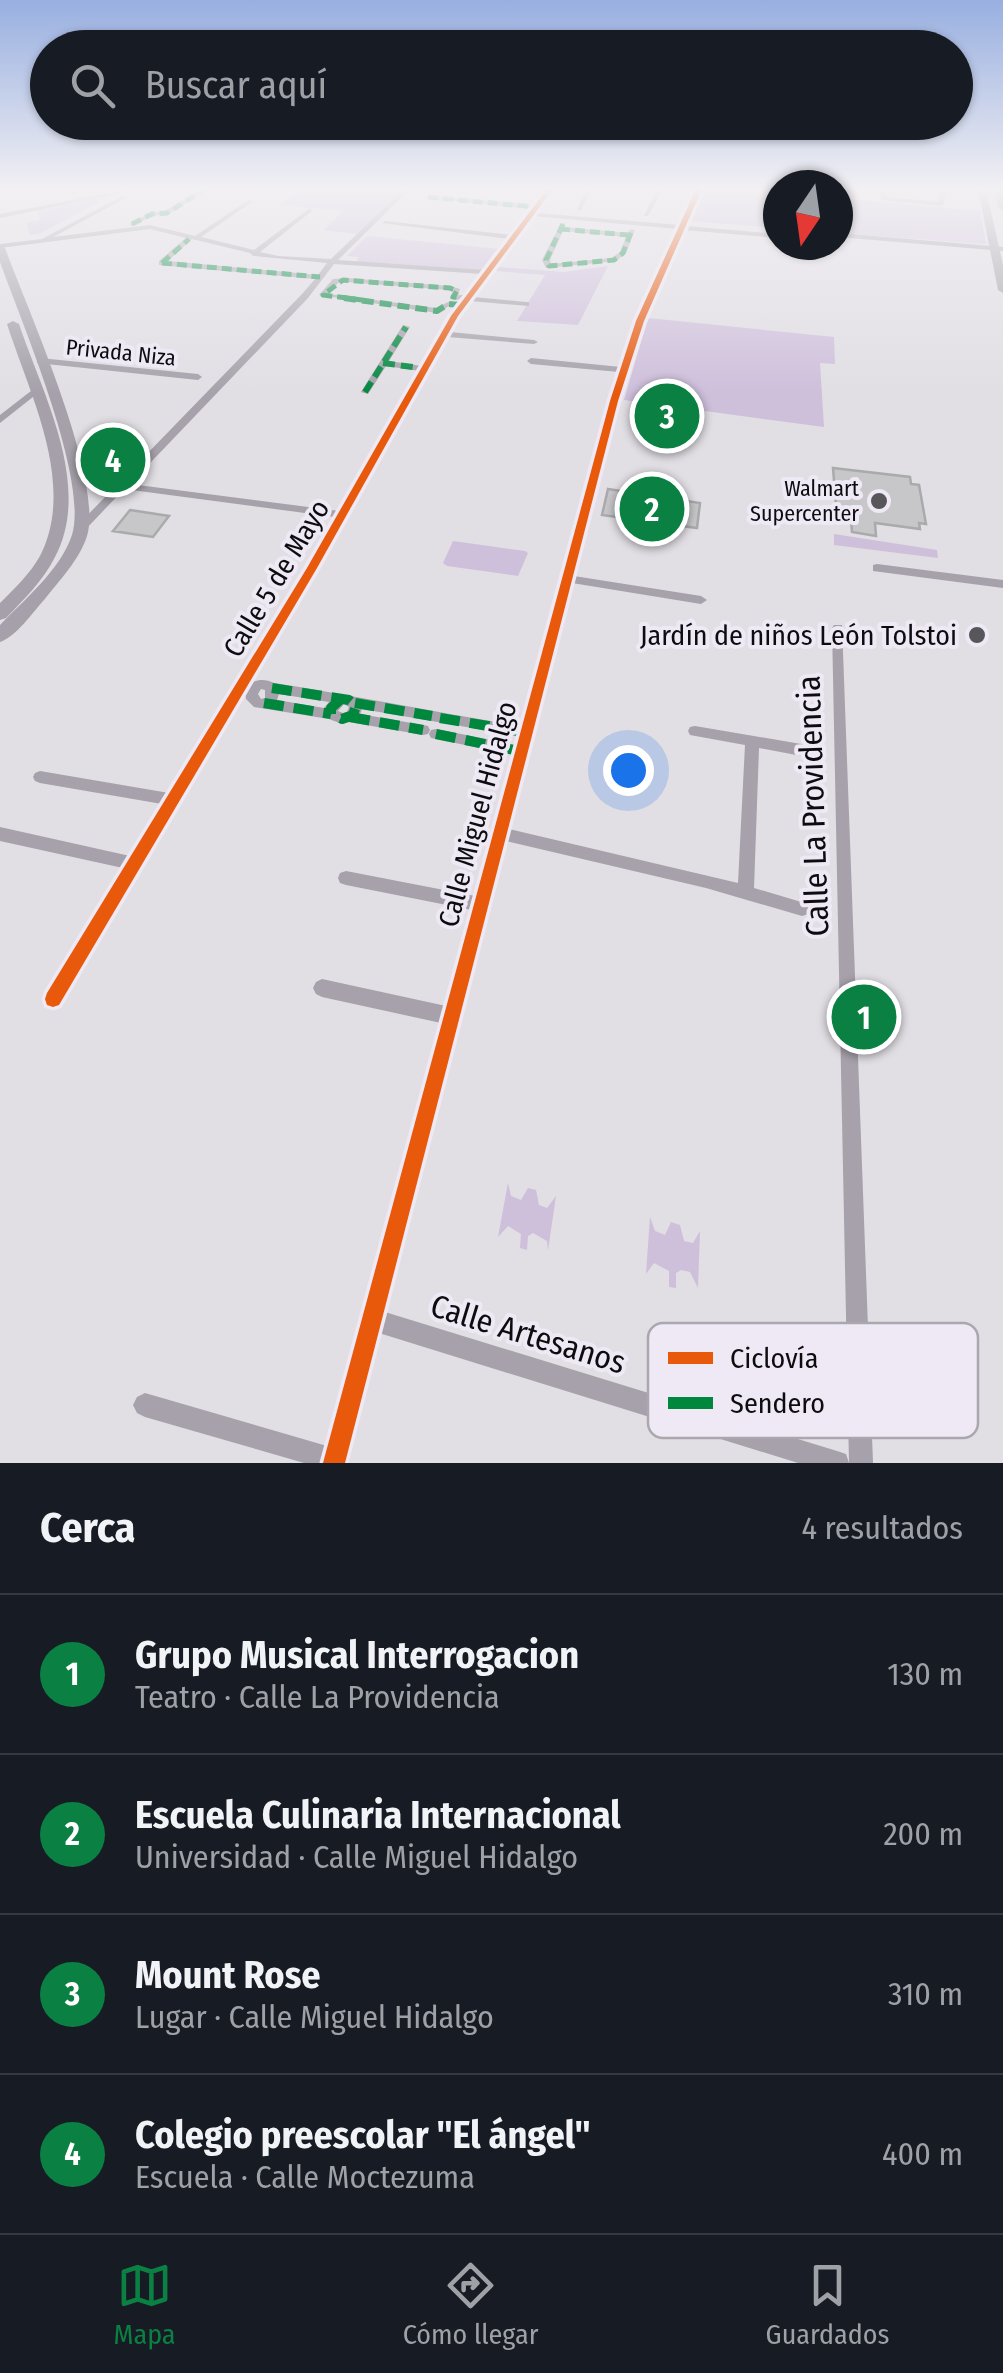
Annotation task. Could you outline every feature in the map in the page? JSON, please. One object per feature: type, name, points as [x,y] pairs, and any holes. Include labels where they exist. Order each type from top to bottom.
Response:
[{"type":"street","points":[[3,257],[32,353],[78,479],[81,528]]},
{"type":"street","points":[[169,257],[162,263],[320,277]]},
{"type":"street","points":[[219,268],[231,257]]},
{"type":"street","points":[[286,257],[487,272]]},
{"type":"street","points":[[0,636],[55,572],[81,528],[337,257]]},
{"type":"street","name":"Calle 5 de Mayo","points":[[53,998],[343,515],[444,334],[497,257]]},
{"type":"street","points":[[547,257],[550,266],[618,257]]},
{"type":"street","name":"Calle Miguel Hidalgo","points":[[334,1462],[565,578],[624,370],[667,257]]},
{"type":"street","points":[[1000,257],[1003,290]]},
{"type":"street","points":[[281,274],[290,264]]},
{"type":"street","points":[[170,278],[186,265]]},
{"type":"street","points":[[236,284],[249,271]]},
{"type":"street","points":[[465,302],[453,296],[457,290],[450,288],[342,280],[334,282],[323,295],[437,310],[465,302],[526,304]]},
{"type":"street","points":[[0,284],[32,353],[34,393],[62,481],[62,519],[43,564],[0,614]]},
{"type":"street","points":[[365,392],[406,328]]},
{"type":"street","points":[[444,334],[534,342]]},
{"type":"street","name":"Privada Niza","points":[[32,353],[198,378]]},
{"type":"street","points":[[531,361],[624,370]]},
{"type":"street","points":[[383,363],[427,369]]},
{"type":"street","points":[[0,420],[34,393]]},
{"type":"street","points":[[124,486],[343,515]]},
{"type":"street","points":[[877,568],[1003,584]]},
{"type":"street","points":[[565,578],[701,600]]},
{"type":"street","name":"Calle La Providencia","points":[[838,628],[856,1323]]},
{"type":"street","points":[[519,751],[430,732],[348,707],[263,685],[252,690],[250,700],[331,714],[330,708],[348,707],[524,732]]},
{"type":"street","points":[[430,732],[422,722],[436,717]]},
{"type":"street","points":[[694,731],[807,751]]},
{"type":"street","points":[[746,894],[752,741]]},
{"type":"street","points":[[40,777],[172,800]]},
{"type":"street","points":[[498,832],[688,877],[802,909]]},
{"type":"street","points":[[0,834],[134,864]]},
{"type":"street","points":[[346,878],[478,904]]},
{"type":"street","points":[[322,988],[450,1016]]},
{"type":"street","name":"Calle Artesanos","points":[[371,1320],[648,1405]]},
{"type":"street","points":[[145,1404],[334,1462]]},
{"type":"street","name":"Calle Artesanos","points":[[756,1438],[837,1463]]},
{"type":"street","name":"Calle La Providencia","points":[[859,1438],[860,1463]]},
{"type":"shaded area","points":[[359,257],[493,257],[483,270],[356,262]]},
{"type":"shaded area","points":[[608,266],[578,325],[517,321],[545,275],[496,271],[498,267],[564,272]]},
{"type":"shaded area","points":[[648,318],[834,337],[835,364],[820,363],[824,427],[624,400]]},
{"type":"shaded area","points":[[834,534],[937,550],[938,558],[834,545]]},
{"type":"shaded area","points":[[453,541],[528,553],[518,576],[447,566],[443,563]]},
{"type":"shaded area","points":[[508,1183],[511,1196],[521,1200],[528,1188],[536,1190],[539,1205],[547,1208],[556,1196],[548,1250],[547,1241],[533,1233],[528,1236],[527,1250],[520,1248],[521,1234],[508,1226],[498,1237]]},
{"type":"shaded area","points":[[650,1217],[655,1231],[665,1235],[671,1222],[680,1225],[684,1241],[693,1243],[700,1231],[698,1288],[690,1272],[676,1273],[676,1288],[669,1287],[669,1271],[654,1263],[646,1274]]},
{"type":"building","points":[[639,406],[697,412],[696,426],[637,419]]},
{"type":"building","name":"Walmart Supercenter","points":[[833,468],[910,477],[911,484],[919,485],[926,524],[919,523],[920,529],[875,523],[876,536],[852,532],[851,520],[837,518]]},
{"type":"building","points":[[608,489],[700,503],[697,528],[602,515]]},
{"type":"building","points":[[130,510],[169,516],[153,537],[113,531]]},
{"type":"marked path","points":[[162,263],[168,257]]},
{"type":"marked path","points":[[547,257],[549,266],[618,257]]},
{"type":"marked path","points":[[162,263],[320,277]]},
{"type":"marked path","points":[[460,305],[448,304],[437,311],[323,295],[343,280],[450,288],[457,291],[453,297],[467,298]]},
{"type":"marked path","points":[[365,392],[406,327]]},
{"type":"marked path","points":[[383,363],[427,369]]},
{"type":"marked path","points":[[272,688],[349,700],[356,706],[353,715],[342,719],[331,714],[331,708],[340,700]]},
{"type":"marked path","points":[[264,703],[331,714]]},
{"type":"marked path","points":[[355,703],[432,716]]},
{"type":"marked path","points":[[350,717],[423,730]]},
{"type":"marked path","points":[[440,718],[524,732]]},
{"type":"marked path","points":[[436,734],[519,751]]},
{"type":"cycle path","points":[[53,999],[312,568],[455,316],[499,257]]},
{"type":"cycle path","points":[[334,1463],[614,401],[640,321],[668,257]]},
{"type":"place","name":"Mount Rose","points":[[667,416]]},
{"type":"place","name":"Colegio preescolar \"El ángel\"","points":[[113,460]]},
{"type":"place","name":"Walmart Supercenter","points":[[879,501]]},
{"type":"place","name":"Escuela Culinaria Internacional","points":[[652,509]]},
{"type":"place","name":"Jardín de niños León Tolstoi","points":[[977,635]]},
{"type":"place","name":"Grupo Musical Interrogacion","points":[[864,1017]]}]
